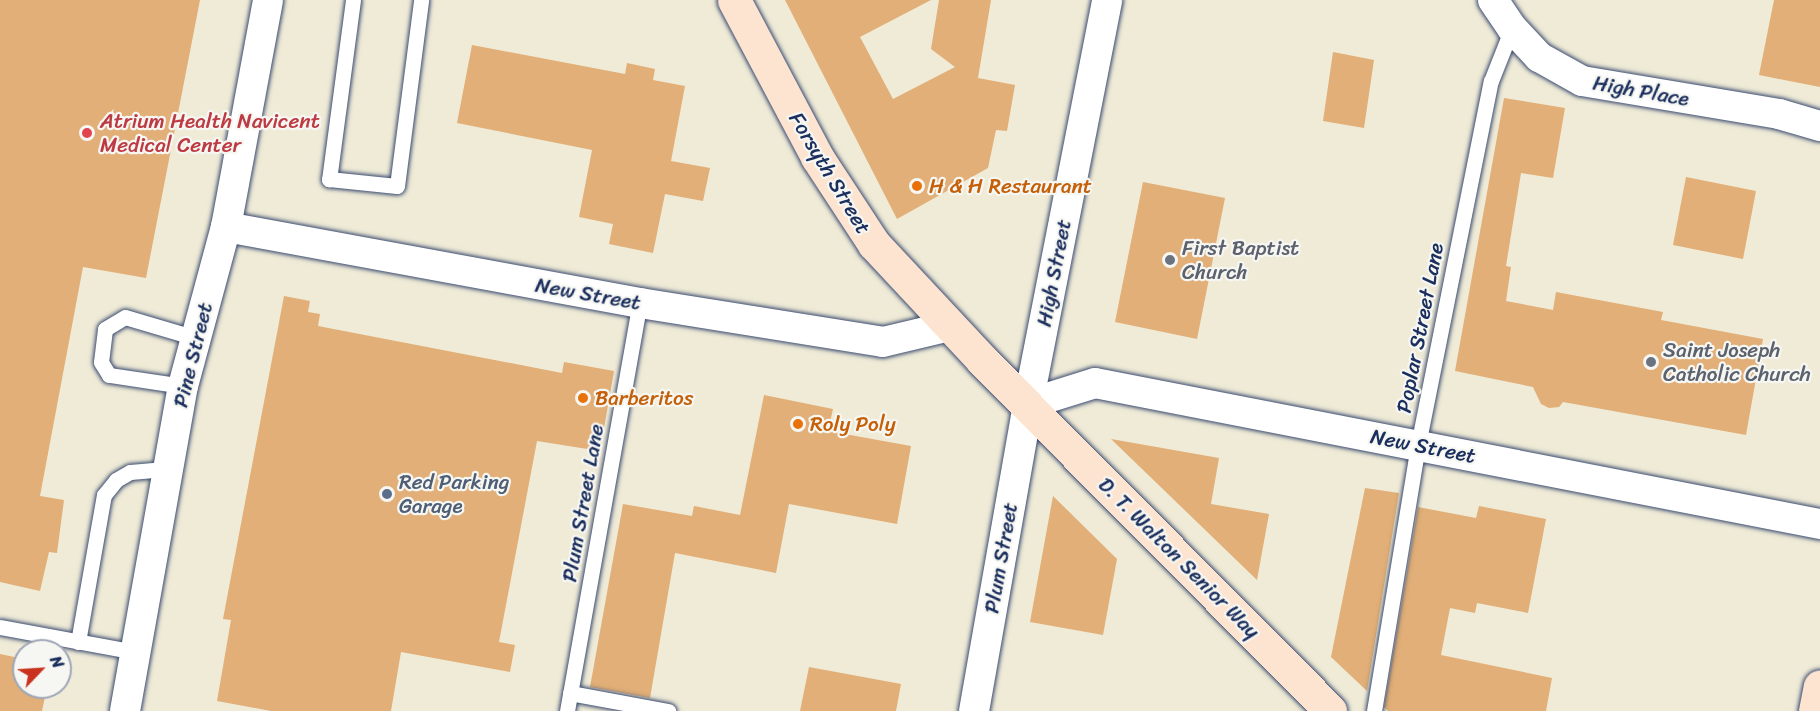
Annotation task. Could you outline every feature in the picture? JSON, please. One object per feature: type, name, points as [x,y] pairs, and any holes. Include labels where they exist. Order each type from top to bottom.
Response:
[{"type":"street","name":"Pine Street","points":[[125,711],[183,386],[226,227],[268,0]]},
{"type":"street","name":"Forsyth Street","points":[[734,0],[850,213],[874,244],[950,326],[1028,404]]},
{"type":"street","name":"High Street","points":[[1028,404],[1107,0]]},
{"type":"street","name":"High Place","points":[[1493,0],[1512,28],[1539,57],[1582,81],[1779,114],[1820,126]]},
{"type":"street","name":"New Street","points":[[226,227],[640,303],[883,342],[950,326]]},
{"type":"street","name":"New Street","points":[[1028,404],[1095,383],[1820,524]]},
{"type":"street","name":"Plum Street","points":[[974,711],[1028,404]]},
{"type":"street","name":"D. T. Walton Senior Way","points":[[1028,404],[1330,711]]},
{"type":"street","points":[[1815,711],[1820,686]]},
{"type":"lane","points":[[353,0],[329,179],[397,186],[421,0]]},
{"type":"lane","name":"Poplar Street Lane","points":[[1374,711],[1419,445],[1491,81],[1512,28]]},
{"type":"lane","name":"Plum Street Lane","points":[[567,711],[640,303]]},
{"type":"lane","points":[[183,386],[109,375],[101,362],[105,329],[125,317],[196,338]]},
{"type":"lane","points":[[78,642],[104,495],[116,480],[130,472],[168,469]]},
{"type":"lane","points":[[0,627],[136,652]]},
{"type":"lane","points":[[570,693],[668,711]]},
{"type":"building","name":"Atrium Health Navicent Medical Center","points":[[0,0],[200,0],[146,278],[83,267],[40,496],[64,500],[57,553],[49,552],[40,591],[0,582]]},
{"type":"building","points":[[785,0],[931,0],[860,37],[893,99],[955,67],[931,49],[939,0],[991,0],[978,78],[1015,85],[1007,131],[996,130],[988,168],[897,219]]},
{"type":"building","points":[[1774,0],[1820,0],[1820,87],[1759,75]]},
{"type":"building","points":[[472,45],[625,74],[627,63],[655,69],[653,80],[685,86],[671,161],[710,168],[703,201],[665,194],[653,253],[609,244],[613,224],[579,217],[592,150],[457,123]]},
{"type":"building","points":[[1333,52],[1374,60],[1364,128],[1323,121]]},
{"type":"building","points":[[1504,98],[1565,108],[1553,178],[1521,173],[1506,266],[1511,267],[1506,301],[1553,310],[1556,292],[1663,312],[1661,320],[1763,339],[1746,435],[1563,402],[1559,407],[1549,408],[1541,404],[1533,387],[1455,371]]},
{"type":"building","points":[[1686,177],[1756,191],[1743,259],[1673,245]]},
{"type":"building","name":"First Baptist Church","points":[[1143,182],[1225,198],[1197,339],[1115,322]]},
{"type":"building","name":"Red Parking Garage","points":[[284,296],[310,301],[308,312],[320,314],[318,326],[562,373],[564,362],[614,371],[600,451],[537,441],[499,642],[515,645],[510,672],[401,652],[391,711],[271,711],[217,701],[231,620],[223,619]]},
{"type":"building","points":[[764,395],[833,409],[828,431],[911,446],[897,524],[789,504],[776,573],[675,553],[650,698],[590,687],[623,504],[692,516],[694,506],[740,515]]},
{"type":"building","points":[[1111,439],[1219,458],[1211,504],[1269,514],[1257,580]]},
{"type":"building","points":[[1365,488],[1399,493],[1367,691],[1331,657]]},
{"type":"building","points":[[1053,496],[1117,559],[1103,635],[1030,622]]},
{"type":"building","points":[[1479,506],[1546,519],[1528,613],[1477,603],[1475,613],[1450,608],[1441,655],[1552,678],[1546,711],[1388,711],[1384,707],[1418,507],[1476,518]]},
{"type":"building","points":[[0,654],[12,656],[12,699],[44,699],[42,711],[0,711]]},
{"type":"building","points":[[809,667],[901,684],[896,711],[800,711]]},
{"type":"place","name":"Atrium Health Navicent Medical Center","points":[[87,133]]},
{"type":"place","name":"H & H Restaurant","points":[[917,186]]},
{"type":"place","name":"First Baptist Church","points":[[1170,260]]},
{"type":"place","name":"Saint Joseph Catholic Church","points":[[1651,362]]},
{"type":"place","name":"Barberitos","points":[[583,398]]},
{"type":"place","name":"Roly Poly","points":[[798,424]]},
{"type":"place","name":"Red Parking Garage","points":[[387,494]]}]
